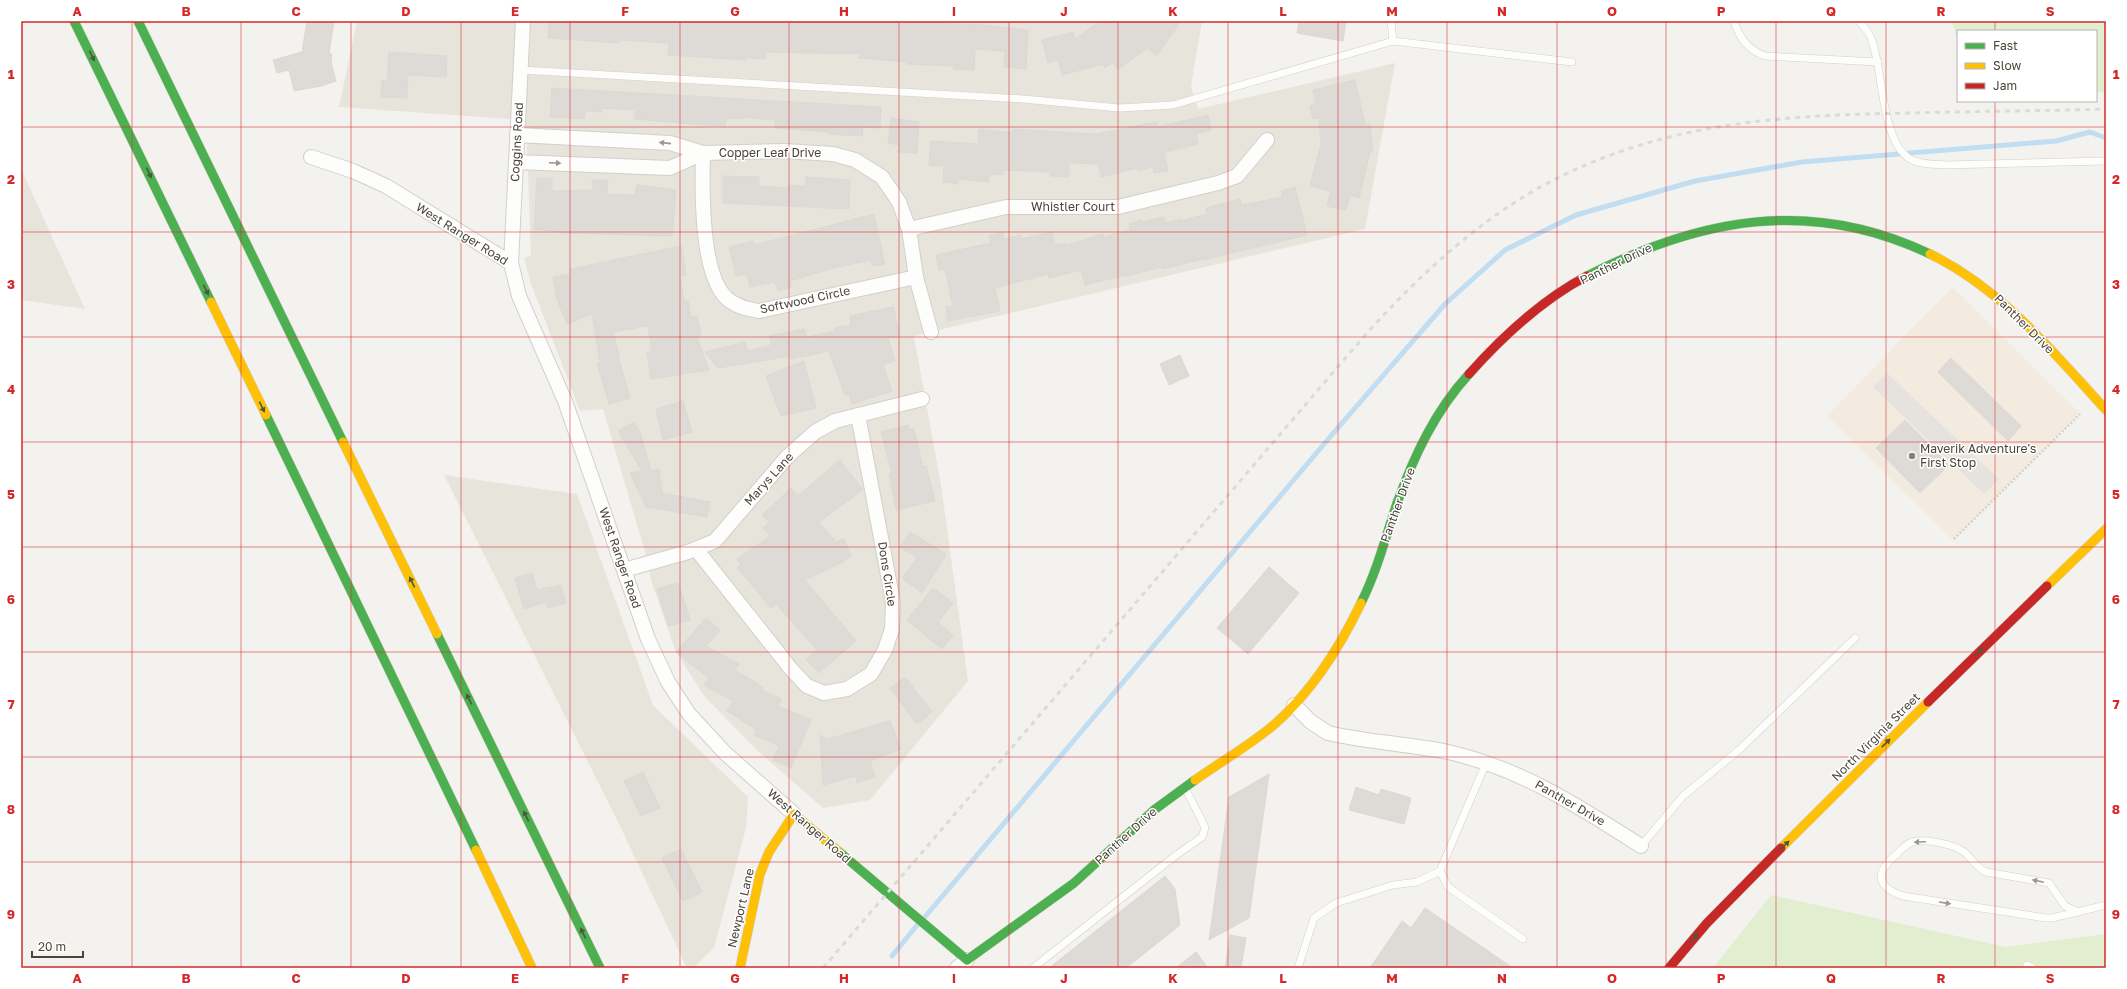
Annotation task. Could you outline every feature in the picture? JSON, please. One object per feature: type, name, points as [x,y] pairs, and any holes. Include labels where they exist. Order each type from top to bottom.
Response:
[{"type":"main road","points":[[74,21],[406,702],[532,968]]},
{"type":"main road","points":[[138,21],[600,968]]},
{"type":"main road","name":"Panther Drive","points":[[962,964],[1073,883],[1166,800],[1258,738],[1294,705],[1319,673],[1350,625],[1368,587],[1412,463],[1429,428],[1450,396],[1473,369],[1506,335],[1542,306],[1578,282],[1616,261],[1660,243],[1713,228],[1742,223],[1779,220],[1817,222],[1854,228],[1887,237],[1922,250],[1952,266],[1990,291],[2020,317],[2106,410]]},
{"type":"main road","name":"North Virginia Street","points":[[1669,968],[1708,923],[1872,756],[2106,528]]},
{"type":"main road","points":[[2090,544],[2106,538]]},
{"type":"main road","name":"West Ranger Road","points":[[794,814],[962,964]]},
{"type":"main road","name":"Newport Lane","points":[[740,968],[760,874],[769,852],[794,814]]},
{"type":"street","name":"Coggins Road","points":[[511,262],[523,21]]},
{"type":"street","name":"Copper Leaf Drive","points":[[517,135],[670,142],[703,153],[785,151],[832,154],[855,160],[882,177],[898,202],[909,229],[916,277],[930,332]]},
{"type":"street","name":"Whistler Court","points":[[909,229],[1006,206],[1118,207],[1210,185],[1237,176],[1267,140]]},
{"type":"street","name":"Copper Leaf Drive","points":[[516,162],[670,168],[703,153]]},
{"type":"street","name":"Softwood Circle","points":[[703,153],[704,224],[715,283],[729,300],[743,308],[759,311],[916,277]]},
{"type":"street","name":"West Ranger Road","points":[[311,157],[353,171],[386,186],[511,262],[519,296],[565,401],[648,639],[668,682],[689,714],[725,753],[794,814]]},
{"type":"street","name":"Marys Lane","points":[[624,570],[696,549],[715,540],[787,456],[815,432],[836,421],[922,399]]},
{"type":"street","name":"Dons Circle","points":[[696,549],[791,669],[807,686],[824,693],[848,689],[871,674],[885,650],[892,629],[893,602],[858,415]]},
{"type":"street","name":"Panther Drive","points":[[1294,705],[1311,722],[1328,732],[1448,752],[1486,763],[1526,778],[1566,798],[1641,846]]},
{"type":"lane","points":[[1391,21],[1393,41]]},
{"type":"lane","points":[[1734,21],[1746,44],[1753,52],[1765,56],[1878,62]]},
{"type":"lane","points":[[1858,21],[1871,37],[1878,62],[1888,127],[1899,147],[1909,159],[1922,163],[1946,165],[2106,161]]},
{"type":"lane","points":[[521,70],[1023,99],[1120,108],[1173,105],[1393,41],[1572,62]]},
{"type":"lane","points":[[1641,846],[1683,796],[1738,750],[1855,638]]},
{"type":"lane","points":[[1298,968],[1314,918],[1336,903],[1393,885],[1417,882],[1440,871],[1486,763]]},
{"type":"lane","points":[[1032,968],[1175,856],[1202,837],[1205,828],[1185,788]]},
{"type":"lane","points":[[2078,912],[2062,903],[2050,884],[1986,872],[1978,868],[1962,850],[1950,846],[1915,841],[1908,844],[1894,856],[1882,870],[1881,874],[1883,883],[1890,891],[1909,898],[2046,918],[2052,918],[2078,912],[2106,905]]},
{"type":"lane","points":[[1440,871],[1448,887],[1523,938]]},
{"type":"path","points":[[1954,539],[2080,414]]},
{"type":"shaded area","points":[[357,21],[1202,21],[1191,86],[1198,109],[1395,63],[1365,229],[914,336],[941,485],[968,681],[870,800],[823,808],[759,752],[704,696],[675,650],[651,580],[646,555],[603,409],[580,411],[531,284],[524,258],[531,255],[526,120],[339,107]]},
{"type":"shaded area","points":[[21,169],[85,309],[21,300]]},
{"type":"shaded area","points":[[1952,287],[2080,413],[1953,540],[1827,416]]},
{"type":"shaded area","points":[[1887,373],[1999,479],[1984,494],[1873,387]]},
{"type":"shaded area","points":[[444,475],[577,494],[653,705],[748,797],[746,828],[714,948],[693,968],[687,968],[620,826]]},
{"type":"green space","points":[[1952,21],[2106,21],[2106,92],[2097,92],[2097,30],[1957,30],[1957,38]]},
{"type":"green space","points":[[1771,895],[2006,947],[2106,934],[2106,968],[1713,968]]},
{"type":"building","points":[[307,21],[334,21],[329,54],[332,54],[331,62],[336,81],[321,86],[294,91],[289,70],[277,73],[273,60],[302,52]]},
{"type":"building","points":[[549,21],[884,21],[984,25],[1028,30],[1026,69],[1004,67],[1005,51],[975,49],[974,70],[953,69],[954,66],[907,64],[907,62],[859,58],[860,54],[766,52],[765,59],[746,58],[746,60],[668,55],[669,43],[619,40],[619,43],[548,38]]},
{"type":"building","points":[[1101,21],[1181,21],[1157,55],[1147,48],[1118,69],[1113,62],[1105,68],[1103,64],[1062,75],[1058,60],[1048,63],[1042,40],[1073,32],[1075,39]]},
{"type":"building","points":[[1299,21],[1346,21],[1343,41],[1297,33]]},
{"type":"building","points":[[389,52],[447,56],[446,77],[408,75],[407,98],[381,97],[382,81],[387,81]]},
{"type":"building","points":[[1355,80],[1365,124],[1370,124],[1373,152],[1370,152],[1359,198],[1350,195],[1346,210],[1327,206],[1331,191],[1310,186],[1321,144],[1319,118],[1313,119],[1310,106],[1316,105],[1313,90]]},
{"type":"building","points":[[552,88],[881,107],[880,128],[863,127],[862,136],[829,134],[829,132],[775,128],[775,120],[743,117],[743,119],[726,118],[725,126],[691,124],[635,119],[635,110],[602,108],[602,112],[585,111],[584,119],[550,117]]},
{"type":"building","points":[[1208,115],[1211,130],[1196,134],[1198,144],[1164,152],[1168,171],[1154,173],[1153,167],[1138,171],[1137,168],[1101,177],[1098,164],[1069,163],[1069,177],[1050,176],[1050,172],[1003,170],[1003,175],[989,174],[989,182],[958,179],[958,184],[943,182],[944,166],[929,165],[931,141],[978,144],[979,129],[1012,133],[1013,129],[1096,134],[1157,122],[1158,127]]},
{"type":"building","points":[[891,118],[919,122],[917,153],[898,152],[899,145],[888,143]]},
{"type":"building","points":[[723,176],[759,177],[759,186],[788,188],[788,185],[805,186],[806,177],[850,180],[849,209],[723,203]]},
{"type":"building","points":[[537,178],[552,178],[552,191],[593,190],[592,180],[608,180],[607,194],[635,195],[637,185],[676,190],[672,236],[564,233],[534,229]]},
{"type":"building","points":[[1295,187],[1307,235],[1203,260],[1163,269],[1162,267],[1085,285],[1081,270],[1049,278],[1048,274],[995,288],[1000,311],[948,321],[946,307],[953,306],[945,269],[939,270],[936,255],[991,243],[989,236],[1003,232],[1004,239],[1020,235],[1021,239],[1052,232],[1055,245],[1066,243],[1067,245],[1103,234],[1104,237],[1130,230],[1129,224],[1141,220],[1142,222],[1164,217],[1166,223],[1181,219],[1181,221],[1207,214],[1206,208],[1240,199],[1241,205],[1283,197],[1281,191]]},
{"type":"building","points":[[874,214],[885,264],[872,266],[871,260],[834,268],[790,281],[791,287],[778,291],[775,282],[750,287],[747,274],[736,276],[729,247],[753,241],[754,245]]},
{"type":"building","points":[[681,246],[686,275],[680,276],[684,302],[688,301],[691,317],[697,316],[701,335],[697,337],[709,370],[651,379],[647,352],[652,352],[648,326],[613,332],[630,398],[609,404],[597,363],[600,362],[592,314],[567,324],[557,299],[553,277],[571,274],[570,269]]},
{"type":"building","points":[[893,307],[900,335],[888,338],[895,361],[883,365],[892,391],[852,404],[849,394],[845,395],[829,351],[791,359],[791,356],[718,368],[705,352],[745,342],[748,351],[772,345],[769,336],[804,329],[807,337],[835,331],[834,328],[851,325],[850,316]]},
{"type":"building","points":[[1180,355],[1189,376],[1169,385],[1160,364]]},
{"type":"building","points":[[1951,358],[2021,426],[2008,441],[1938,372]]},
{"type":"building","points":[[804,361],[816,408],[781,416],[766,376]]},
{"type":"building","points":[[683,401],[692,432],[663,440],[656,409]]},
{"type":"building","name":"Maverik Adventure's First Stop","points":[[1905,420],[1949,465],[1920,493],[1876,448]]},
{"type":"building","points":[[634,422],[640,432],[651,471],[659,469],[662,493],[710,502],[707,517],[646,507],[630,473],[642,471],[618,431]]},
{"type":"building","points":[[908,425],[910,430],[914,429],[923,467],[926,466],[935,501],[896,510],[889,474],[892,473],[881,432]]},
{"type":"building","points":[[840,460],[863,490],[819,522],[836,542],[844,539],[851,556],[844,560],[845,561],[805,580],[856,641],[819,673],[806,659],[817,650],[776,604],[771,608],[737,568],[741,565],[737,559],[770,536],[763,528],[769,522],[762,515],[791,488],[798,496]]},
{"type":"building","points":[[910,532],[946,554],[922,593],[902,578],[917,558],[900,547]]},
{"type":"building","points":[[1269,567],[1299,593],[1248,654],[1217,628]]},
{"type":"building","points":[[532,573],[537,590],[561,585],[566,603],[548,608],[546,602],[524,609],[515,578]]},
{"type":"building","points":[[678,583],[690,620],[668,626],[657,589]]},
{"type":"building","points":[[933,588],[953,603],[938,622],[953,635],[942,649],[907,620]]},
{"type":"building","points":[[706,618],[720,630],[706,646],[739,664],[735,670],[763,687],[762,690],[781,699],[778,706],[811,720],[791,768],[773,760],[779,746],[754,735],[757,730],[727,711],[733,701],[704,685],[709,678],[676,652]]},
{"type":"building","points":[[905,677],[932,712],[917,724],[890,688]]},
{"type":"building","points":[[890,721],[901,749],[870,761],[875,777],[857,783],[856,776],[823,785],[820,735],[828,739]]},
{"type":"building","points":[[643,772],[660,808],[641,816],[624,781]]},
{"type":"building","points":[[1269,774],[1249,918],[1209,940],[1229,797]]},
{"type":"building","points":[[1356,787],[1379,795],[1381,789],[1411,798],[1404,824],[1349,810]]},
{"type":"building","points":[[681,849],[702,892],[683,901],[662,858]]},
{"type":"building","points":[[1165,876],[1175,889],[1180,925],[1126,968],[1049,968]]},
{"type":"building","points":[[1425,908],[1513,968],[1370,968],[1402,921],[1411,928]]},
{"type":"building","points":[[1230,935],[1246,938],[1241,968],[1225,968]]},
{"type":"building","points":[[1196,952],[1208,968],[1176,968]]},
{"type":"waterway","points":[[924,918],[1330,437],[1445,304],[1505,250],[1576,215],[1695,181],[1802,162],[2056,141],[2090,132],[2106,138]]},
{"type":"waterway","points":[[892,956],[918,924]]},
{"type":"railway","points":[[823,968],[1366,334],[1427,272],[1470,234],[1493,217],[1542,186],[1587,165],[1631,148],[1677,135],[1722,126],[1815,116],[2106,109]]},
{"type":"traffic: fast","points":[[74,21],[211,302]]},
{"type":"traffic: fast","points":[[138,21],[343,442]]},
{"type":"traffic: fast","points":[[1587,276],[1629,256],[1672,240],[1714,229],[1756,222],[1799,221],[1842,225],[1886,236],[1930,254]]},
{"type":"traffic: fast","points":[[1361,603],[1377,566],[1397,503],[1418,451],[1446,403],[1469,374]]},
{"type":"traffic: fast","points":[[266,415],[476,850]]},
{"type":"traffic: fast","points":[[437,634],[600,968]]},
{"type":"traffic: fast","points":[[838,851],[967,960],[1074,883],[1154,810],[1195,780]]},
{"type":"traffic: slow","points":[[1930,254],[1956,268],[2003,303],[2046,344],[2106,410]]},
{"type":"traffic: slow","points":[[211,302],[266,415]]},
{"type":"traffic: slow","points":[[343,442],[437,634]]},
{"type":"traffic: slow","points":[[2047,586],[2106,529]]},
{"type":"traffic: slow","points":[[1195,780],[1256,739],[1275,724],[1288,711],[1324,668],[1344,636],[1361,603]]},
{"type":"traffic: slow","points":[[1781,848],[1928,702]]},
{"type":"traffic: slow","points":[[740,968],[760,874],[769,852],[794,814],[838,851]]},
{"type":"traffic: slow","points":[[476,850],[532,968]]},
{"type":"traffic: jam","points":[[1469,374],[1495,346],[1538,308],[1554,296],[1587,276]]},
{"type":"traffic: jam","points":[[1928,702],[2047,586]]},
{"type":"traffic: jam","points":[[1669,968],[1707,923],[1781,848]]},
{"type":"place","name":"Maverik Adventure's First Stop","points":[[1912,456]]}]
